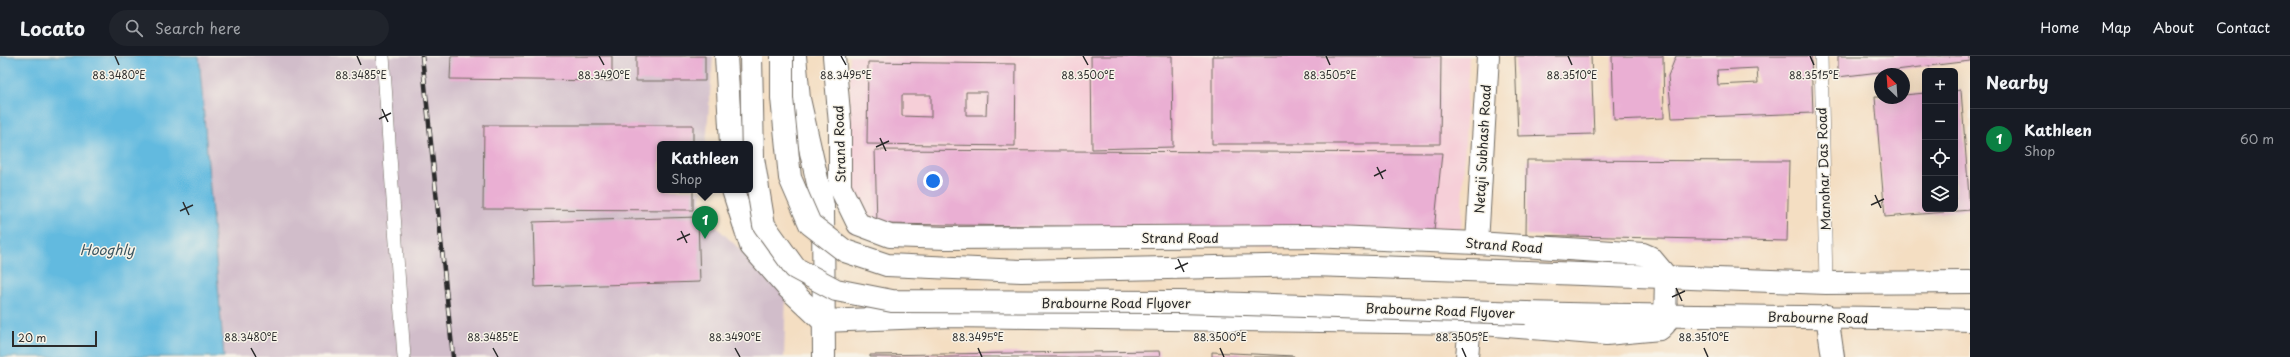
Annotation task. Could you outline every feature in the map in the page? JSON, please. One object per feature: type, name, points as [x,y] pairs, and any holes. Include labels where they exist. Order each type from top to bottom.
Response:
[{"type":"main road","points":[[726,56],[731,141]]},
{"type":"main road","name":"Brabourne Road Flyover","points":[[752,56],[753,141]]},
{"type":"main road","points":[[782,56],[782,98],[790,178],[810,224],[845,251],[887,265],[1021,271],[1312,265],[1666,276],[1826,283],[1970,282]]},
{"type":"main road","name":"Strand Road","points":[[795,56],[798,99],[823,206],[824,357]]},
{"type":"main road","name":"Strand Road","points":[[834,56],[840,124],[840,187],[858,224],[890,236],[946,238],[1310,236],[1477,242],[1643,254],[1650,257],[1666,276]]},
{"type":"main road","name":"Netaji Subhash Road","points":[[1477,242],[1488,56]]},
{"type":"main road","name":"Brabourne Road Flyover","points":[[753,158],[764,225],[795,268],[836,290],[892,301],[1179,302],[1666,317]]},
{"type":"main road","points":[[734,193],[751,246],[788,288],[823,320],[952,316],[1470,322],[1606,334],[1660,329],[1665,324],[1666,317],[1666,276]]},
{"type":"main road","points":[[1827,316],[1832,357]]},
{"type":"main road","name":"Brabourne Road","points":[[1666,317],[1827,316],[1970,320]]},
{"type":"main road","points":[[1467,357],[1470,322]]},
{"type":"lane","points":[[383,56],[404,357]]},
{"type":"lane","name":"Manohar Das Road","points":[[1821,56],[1826,283]]},
{"type":"shaded area","points":[[199,56],[713,56],[706,141],[657,141],[657,193],[702,193],[700,211],[786,294],[784,357],[224,357]]},
{"type":"shaded area","points":[[850,56],[1469,56],[1460,251],[934,237],[850,232]]},
{"type":"water","name":"Hooghly","points":[[0,56],[199,56],[224,357],[0,357]]},
{"type":"building","points":[[451,56],[612,56],[612,81],[450,79]]},
{"type":"building","points":[[636,56],[705,56],[705,81],[636,81]]},
{"type":"building","points":[[1091,56],[1172,56],[1173,147],[1092,149]]},
{"type":"building","points":[[1212,56],[1441,56],[1440,144],[1212,144]]},
{"type":"building","points":[[1515,56],[1591,56],[1594,134],[1518,136]]},
{"type":"building","points":[[1612,56],[1663,56],[1664,118],[1614,120]]},
{"type":"building","points":[[1676,56],[1811,56],[1813,113],[1672,118],[1668,76]],"holes":[[[1757,68],[1758,83],[1718,85],[1717,70]]]},
{"type":"building","points":[[1838,56],[1970,56],[1970,61],[1910,68],[1874,68],[1874,73],[1838,77]]},
{"type":"building","points":[[868,62],[1016,64],[1015,146],[867,144]],"holes":[[[966,92],[987,92],[986,115],[966,115]],[[902,95],[931,95],[931,117],[902,116]]]},
{"type":"building","points":[[1958,90],[1961,90],[1970,210],[1958,211],[1958,104]]},
{"type":"building","points":[[1922,93],[1922,212],[1946,212],[1885,217],[1876,104],[1910,104],[1910,94]]},
{"type":"building","points":[[484,125],[693,125],[693,141],[657,141],[657,193],[693,193],[693,210],[483,209]]},
{"type":"building","points":[[875,150],[1442,153],[1434,231],[877,224]]},
{"type":"building","points":[[1527,160],[1789,161],[1787,241],[1526,235]]},
{"type":"building","points":[[698,217],[700,282],[535,287],[533,222]]},
{"type":"building","points":[[1159,351],[1160,357],[870,357],[870,355]]},
{"type":"building","points":[[1212,352],[1294,356],[1294,357],[1212,357]]},
{"type":"railway","points":[[422,56],[453,357]]},
{"type":"place","name":"Kathleen","points":[[705,239]]}]
